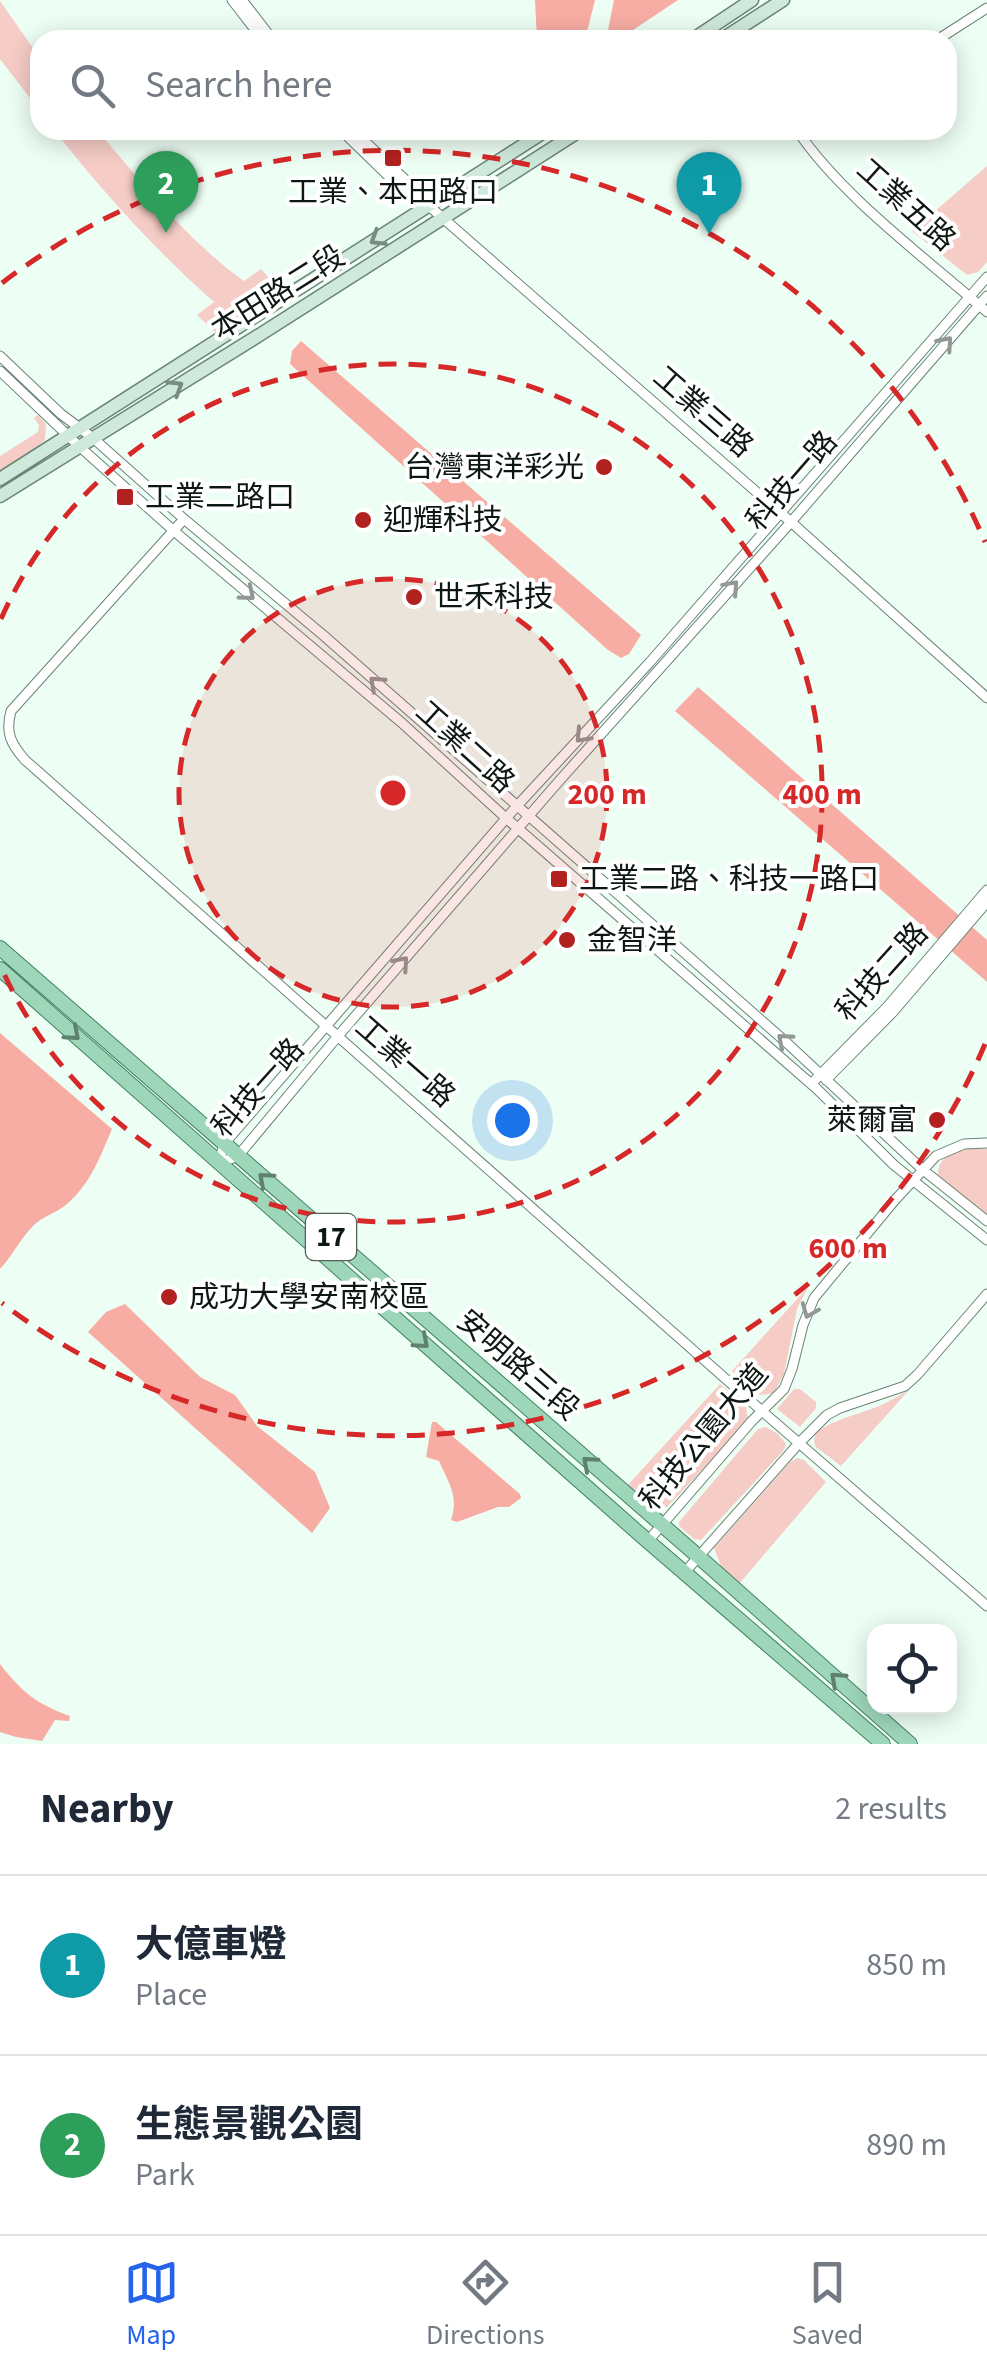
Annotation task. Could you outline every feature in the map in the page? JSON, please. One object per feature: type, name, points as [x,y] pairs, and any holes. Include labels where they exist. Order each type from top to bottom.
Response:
[{"type":"main road","name":"安明路三段","points":[[0,948],[910,1744]]},
{"type":"main road","name":"安明路三段","points":[[0,969],[884,1744]]},
{"type":"street","points":[[232,0],[244,7],[264,30]]},
{"type":"street","points":[[730,30],[752,0]]},
{"type":"street","points":[[733,30],[783,0]]},
{"type":"street","points":[[244,7],[257,30]]},
{"type":"street","points":[[953,30],[987,8]]},
{"type":"street","name":"工業三路","points":[[359,140],[987,698]]},
{"type":"street","name":"本田路二段","points":[[0,479],[531,140]]},
{"type":"street","name":"本田路二段","points":[[0,496],[565,140]]},
{"type":"street","name":"工業五路","points":[[804,140],[854,195],[983,308]]},
{"type":"street","name":"科技一路","points":[[219,1163],[224,1144],[326,1026],[987,277]]},
{"type":"street","name":"科技一路","points":[[219,1163],[238,1156],[528,817],[983,308],[987,296]]},
{"type":"street","name":"工業二路","points":[[0,356],[56,410],[80,446],[174,531],[402,723],[814,1086],[912,1180],[987,1240]]},
{"type":"street","name":"工業二路","points":[[0,370],[74,432],[93,438],[322,635],[825,1076],[922,1169],[987,1221]]},
{"type":"street","name":"工業一路","points":[[184,519],[12,711],[7,726],[14,748],[987,1606]]},
{"type":"street","name":"科技二路","points":[[825,1076],[987,890]]},
{"type":"street","name":"科技二路","points":[[814,1086],[893,1012],[987,902]]},
{"type":"street","name":"科技公園大道","points":[[648,1541],[784,1389],[814,1298],[912,1180],[936,1156],[964,1144],[984,1143]]},
{"type":"street","points":[[685,1572],[827,1415],[905,1386],[987,1294]]},
{"type":"shaded area","points":[[535,0],[595,0],[588,30],[536,30]]},
{"type":"shaded area","points":[[614,0],[678,0],[633,30],[608,30]]},
{"type":"shaded area","points":[[0,1],[30,44],[30,98],[0,59]]},
{"type":"shaded area","points":[[62,140],[106,140],[203,248],[244,281],[261,269],[283,293],[216,333],[197,315],[214,302],[91,176]]},
{"type":"shaded area","points":[[987,166],[987,262],[978,272],[967,275],[912,231]]},
{"type":"shaded area","points":[[301,341],[641,635],[629,654],[621,658],[608,650],[290,364],[292,351]]},
{"type":"shaded area","points":[[38,415],[46,424],[45,440],[0,471],[0,456],[38,432],[34,418]]},
{"type":"shaded area","points":[[698,687],[987,940],[987,982],[675,711]]},
{"type":"shaded area","points":[[0,1033],[112,1129],[94,1169],[75,1196],[34,1225],[0,1269]]},
{"type":"shaded area","points":[[987,1149],[987,1217],[938,1175],[946,1157]]},
{"type":"shaded area","points":[[808,1287],[797,1309],[784,1374],[774,1393],[760,1395],[732,1371]]},
{"type":"shaded area","points":[[125,1304],[200,1377],[235,1395],[257,1426],[315,1472],[330,1508],[312,1533],[88,1332],[106,1312]]},
{"type":"shaded area","points":[[720,1384],[746,1406],[748,1421],[667,1507],[651,1508],[626,1487]]},
{"type":"shaded area","points":[[794,1389],[800,1389],[816,1402],[816,1408],[800,1427],[777,1409]]},
{"type":"shaded area","points":[[909,1390],[841,1466],[816,1447],[816,1432]]},
{"type":"shaded area","points":[[432,1422],[521,1498],[509,1507],[498,1507],[457,1522],[451,1520],[454,1504],[449,1483],[439,1461],[426,1457]]},
{"type":"shaded area","points":[[766,1427],[786,1444],[784,1450],[701,1540],[694,1539],[679,1522],[758,1429]]},
{"type":"shaded area","points":[[797,1458],[826,1482],[739,1584],[722,1569],[714,1548]]},
{"type":"shaded area","points":[[0,1664],[30,1696],[70,1716],[69,1721],[55,1720],[42,1741],[0,1732]]},
{"type":"place","name":"工業、本田路口","points":[[393,158]]},
{"type":"place","name":"生態景觀公園","points":[[166,233]]},
{"type":"place","name":"大億車燈","points":[[709,234]]},
{"type":"place","name":"台灣東洋彩光","points":[[604,467]]},
{"type":"place","name":"工業二路口","points":[[125,497]]},
{"type":"place","name":"迎輝科技","points":[[363,520]]},
{"type":"place","name":"世禾科技","points":[[414,597]]},
{"type":"place","name":"工業二路、科技一路口","points":[[559,879]]},
{"type":"place","name":"金智洋","points":[[567,940]]},
{"type":"place","name":"萊爾富","points":[[937,1120]]},
{"type":"place","name":"成功大學安南校區","points":[[169,1297]]}]
